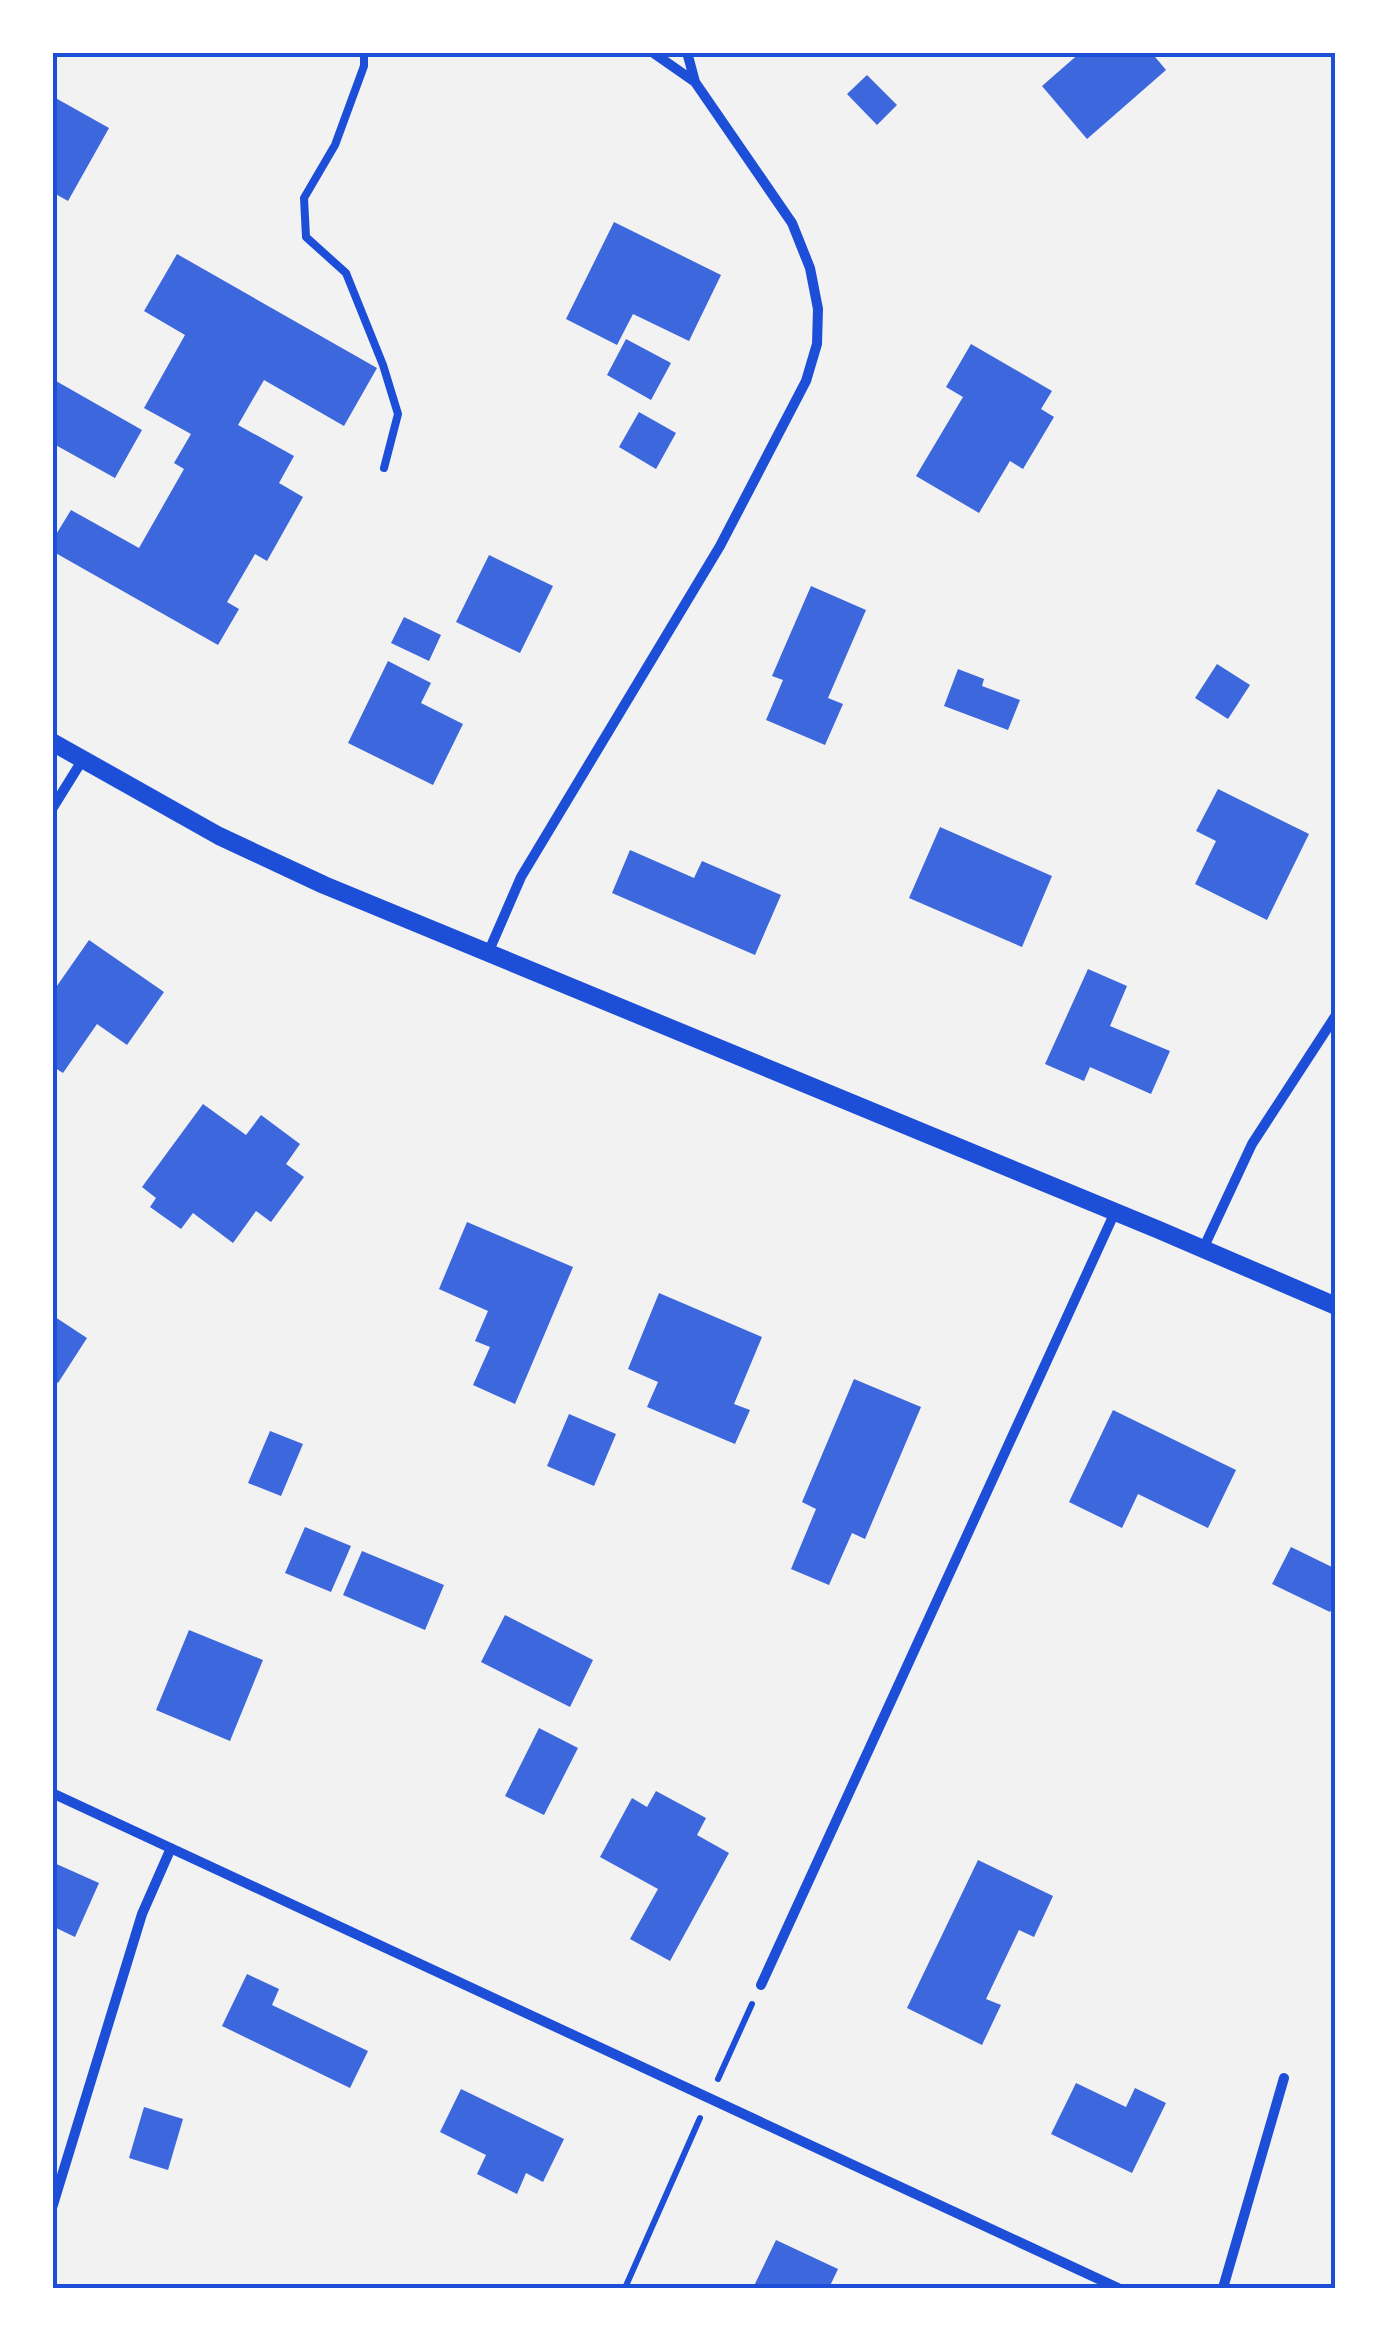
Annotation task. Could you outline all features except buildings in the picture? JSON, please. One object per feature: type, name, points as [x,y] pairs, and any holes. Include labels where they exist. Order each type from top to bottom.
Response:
[{"type":"street","points":[[652,52],[695,82]]},
{"type":"street","points":[[488,953],[521,876],[720,546],[806,381],[817,344],[818,310],[810,268],[792,223],[695,82],[686,52]]},
{"type":"street","points":[[52,742],[219,836],[324,885],[1336,1306]]},
{"type":"street","points":[[52,809],[83,760]]},
{"type":"street","points":[[1203,1248],[1252,1144],[1336,1015]]},
{"type":"street","points":[[760,1984],[1115,1212]]},
{"type":"street","points":[[52,1793],[1118,2288]]},
{"type":"street","points":[[52,2208],[142,1914],[171,1848]]},
{"type":"street","points":[[1224,2288],[1284,2078]]},
{"type":"lane","points":[[364,52],[364,66],[335,145],[304,198],[306,237],[346,273],[371,332],[398,414],[384,468]]},
{"type":"path","points":[[625,2288],[760,1984]]}]
